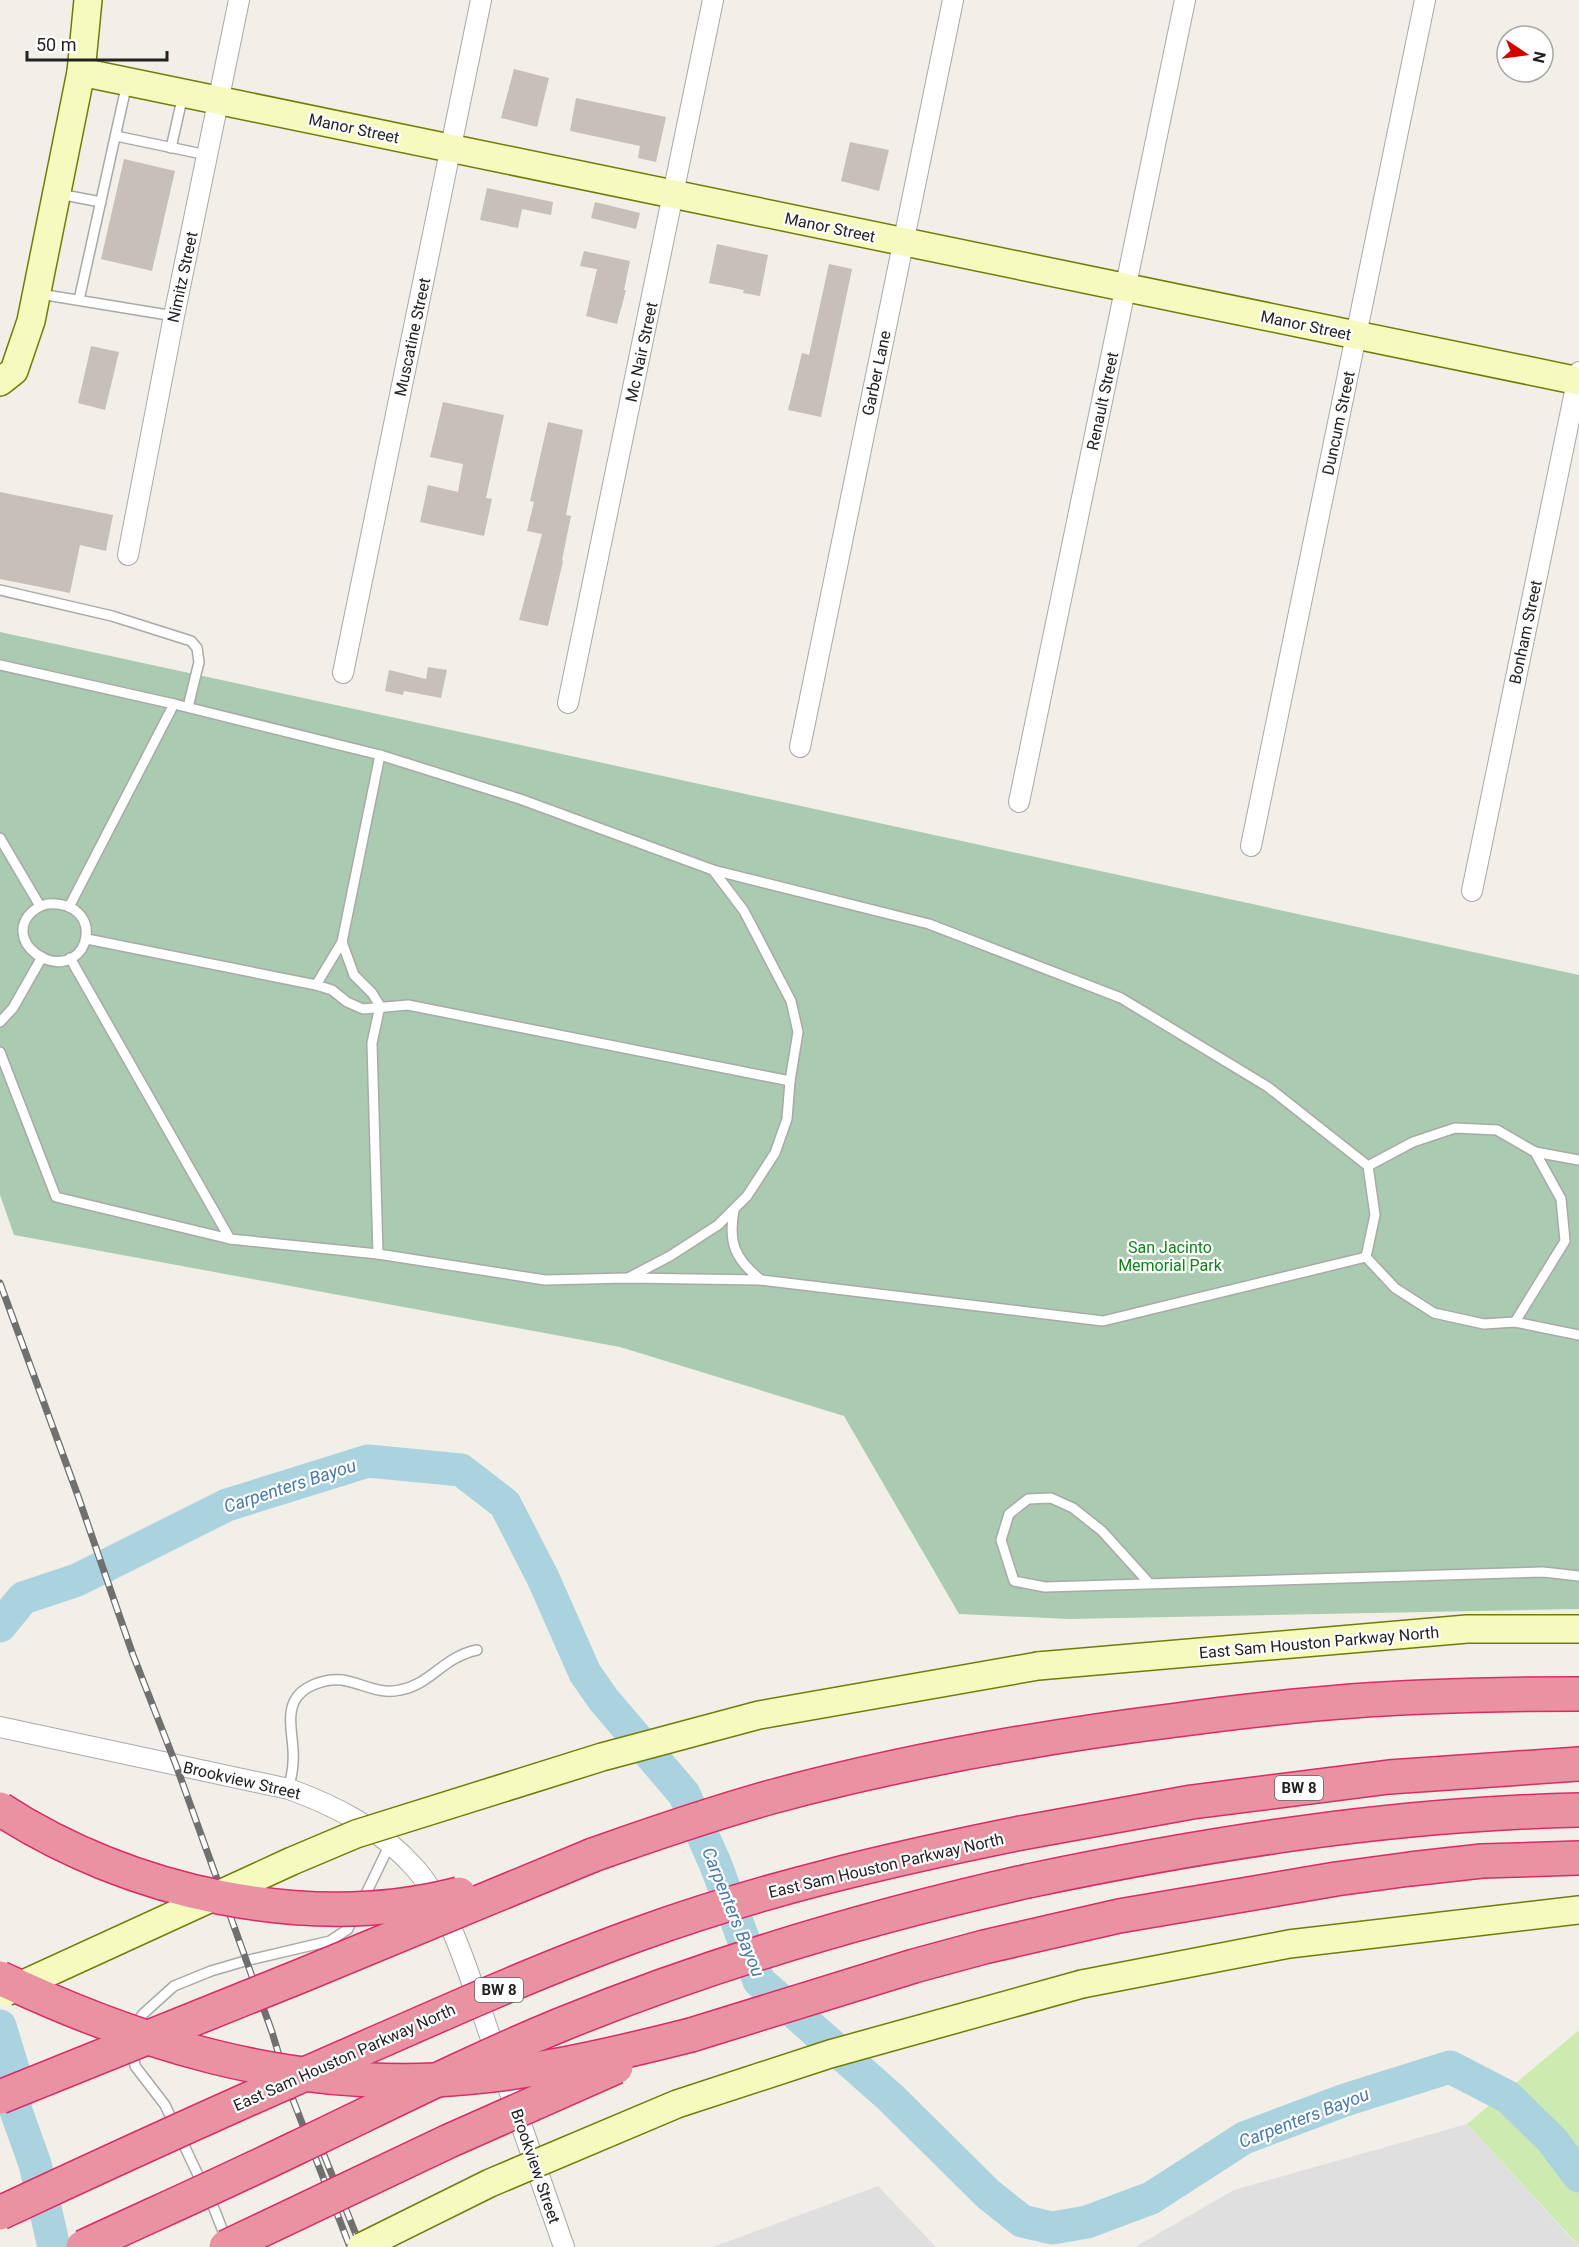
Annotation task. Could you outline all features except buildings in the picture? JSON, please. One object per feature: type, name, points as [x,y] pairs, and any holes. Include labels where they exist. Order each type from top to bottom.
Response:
[{"type":"highway","points":[[0,1809],[74,1850],[138,1875],[184,1888],[237,1900],[282,1906],[357,1908],[421,1902],[473,1891],[593,1855],[706,1816],[773,1797],[890,1768],[1002,1745],[1123,1726],[1275,1708],[1421,1697],[1579,1694]]},
{"type":"highway","name":"East Sam Houston Parkway North","points":[[0,2213],[265,2091],[558,1965],[639,1934],[801,1883],[872,1864],[1021,1833],[1192,1802],[1389,1777],[1579,1764]]},
{"type":"highway","points":[[83,2247],[423,2086],[560,2025],[651,1990],[812,1936],[1028,1881],[1184,1850],[1341,1828],[1454,1816],[1579,1810]]},
{"type":"highway","points":[[0,2097],[593,1855]]},
{"type":"highway","points":[[0,1978],[55,2004],[114,2027],[185,2050],[270,2070],[319,2076],[408,2080],[483,2076],[565,2063],[691,2035],[915,1966],[1053,1930],[1119,1916],[1336,1879],[1482,1861],[1579,1858]]},
{"type":"highway","points":[[228,2247],[449,2141],[691,2035]]},
{"type":"main road","points":[[0,382],[14,371],[31,321],[81,72],[88,0]]},
{"type":"main road","name":"Manor Street","points":[[81,72],[1126,288],[1578,378]]},
{"type":"main road","name":"East Sam Houston Parkway North","points":[[0,1995],[356,1834],[602,1757],[759,1715],[1038,1666],[1467,1629],[1579,1629]]},
{"type":"main road","points":[[361,2247],[490,2184],[676,2104],[830,2054],[1082,1984],[1289,1944],[1579,1910]]},
{"type":"street","name":"Nimitz Street","points":[[128,555],[239,0]]},
{"type":"street","name":"Muscatine Street","points":[[342,673],[481,0]]},
{"type":"street","name":"Mc Nair Street","points":[[568,704],[713,0]]},
{"type":"street","name":"Garber Lane","points":[[800,747],[953,0]]},
{"type":"street","name":"Renault Street","points":[[1019,802],[1185,0]]},
{"type":"street","name":"Duncum Street","points":[[1251,846],[1425,0]]},
{"type":"street","name":"Bonham Street","points":[[1472,891],[1578,378]]},
{"type":"street","name":"Brookview Street","points":[[0,1727],[289,1789],[327,1803],[370,1828],[391,1844],[416,1869],[442,1910],[466,1966],[564,2247]]},
{"type":"lane","points":[[79,300],[128,82]]},
{"type":"lane","points":[[171,148],[183,93]]},
{"type":"lane","points":[[116,136],[207,156]]},
{"type":"lane","points":[[56,194],[101,202]]},
{"type":"lane","points":[[36,293],[174,316]]},
{"type":"lane","points":[[0,590],[112,616],[190,641],[197,648],[199,662],[188,707]]},
{"type":"lane","points":[[0,664],[188,707],[380,755],[520,799],[713,870],[929,924],[1121,998],[1268,1087],[1368,1167],[1375,1215],[1366,1257]]},
{"type":"lane","points":[[69,907],[174,704]]},
{"type":"lane","points":[[316,985],[342,942],[380,755]]},
{"type":"lane","points":[[0,838],[40,906]]},
{"type":"lane","points":[[628,1278],[670,1256],[718,1225],[747,1196],[775,1152],[787,1119],[798,1032],[791,1001],[744,911],[713,870]]},
{"type":"lane","points":[[54,903],[69,907],[82,917],[88,932],[81,951],[70,958],[56,960],[42,957],[28,946],[23,931],[27,916],[40,906],[54,903]]},
{"type":"lane","points":[[87,939],[316,985],[332,990],[347,1002],[363,1009],[408,1005],[790,1081]]},
{"type":"lane","points":[[342,942],[354,975],[372,993],[380,1006],[372,1043],[378,1254]]},
{"type":"lane","points":[[0,1022],[13,1008],[42,957]]},
{"type":"lane","points":[[70,958],[230,1239]]},
{"type":"lane","points":[[0,1052],[56,1197],[230,1239],[378,1254],[545,1280],[628,1278],[761,1280],[1103,1321],[1366,1257]]},
{"type":"lane","points":[[1368,1167],[1413,1142],[1455,1128],[1497,1130],[1535,1152],[1579,1160]]},
{"type":"lane","points":[[1515,1322],[1565,1241],[1561,1199],[1535,1152]]},
{"type":"lane","points":[[734,1209],[730,1230],[735,1250],[745,1267],[761,1280]]},
{"type":"lane","points":[[1366,1257],[1395,1288],[1434,1313],[1484,1324],[1515,1322],[1579,1335]]},
{"type":"lane","points":[[1149,1583],[1102,1532],[1073,1508],[1051,1498],[1028,1499],[1009,1514],[1001,1540],[1014,1581],[1045,1587],[1543,1572],[1579,1576]]},
{"type":"lane","points":[[289,1789],[294,1760],[291,1717],[294,1702],[300,1693],[325,1681],[334,1680],[343,1680],[379,1691],[404,1690],[423,1681],[458,1656],[477,1650]]},
{"type":"lane","points":[[228,2247],[215,2211],[165,2105],[135,2066],[131,2030],[143,2014],[174,1986],[245,1960],[330,1941],[348,1929],[391,1844]]},
{"type":"shaded area","points":[[1467,2124],[1579,2247],[1135,2247],[1234,2190]]},
{"type":"shaded area","points":[[878,2186],[936,2247],[713,2247]]},
{"type":"green space","name":"San Jacinto Memorial Park","points":[[0,632],[1579,975],[1579,1609],[1069,1619],[959,1614],[844,1416],[620,1347],[14,1235],[0,1195]]},
{"type":"green space","points":[[1579,2030],[1579,2246],[1467,2124]]},
{"type":"waterway","name":"Carpenters Bayou","points":[[0,1626],[23,1598],[77,1580],[227,1505],[368,1461],[461,1470],[505,1504],[543,1578],[585,1673],[603,1699],[684,1794],[715,1863],[759,1981],[891,2098],[988,2194],[1022,2221],[1052,2228],[1087,2222],[1151,2198],[1244,2138],[1345,2100],[1450,2067],[1508,2097],[1552,2140],[1579,2176]]},
{"type":"waterway","name":"Carpenters Bayou","points":[[0,2026],[14,2072],[16,2111],[35,2164],[54,2247]]},
{"type":"railway","points":[[0,1283],[133,1655],[176,1765],[272,2032],[290,2092],[350,2247]]},
{"type":"railway","points":[[324,2155],[361,2247]]}]
